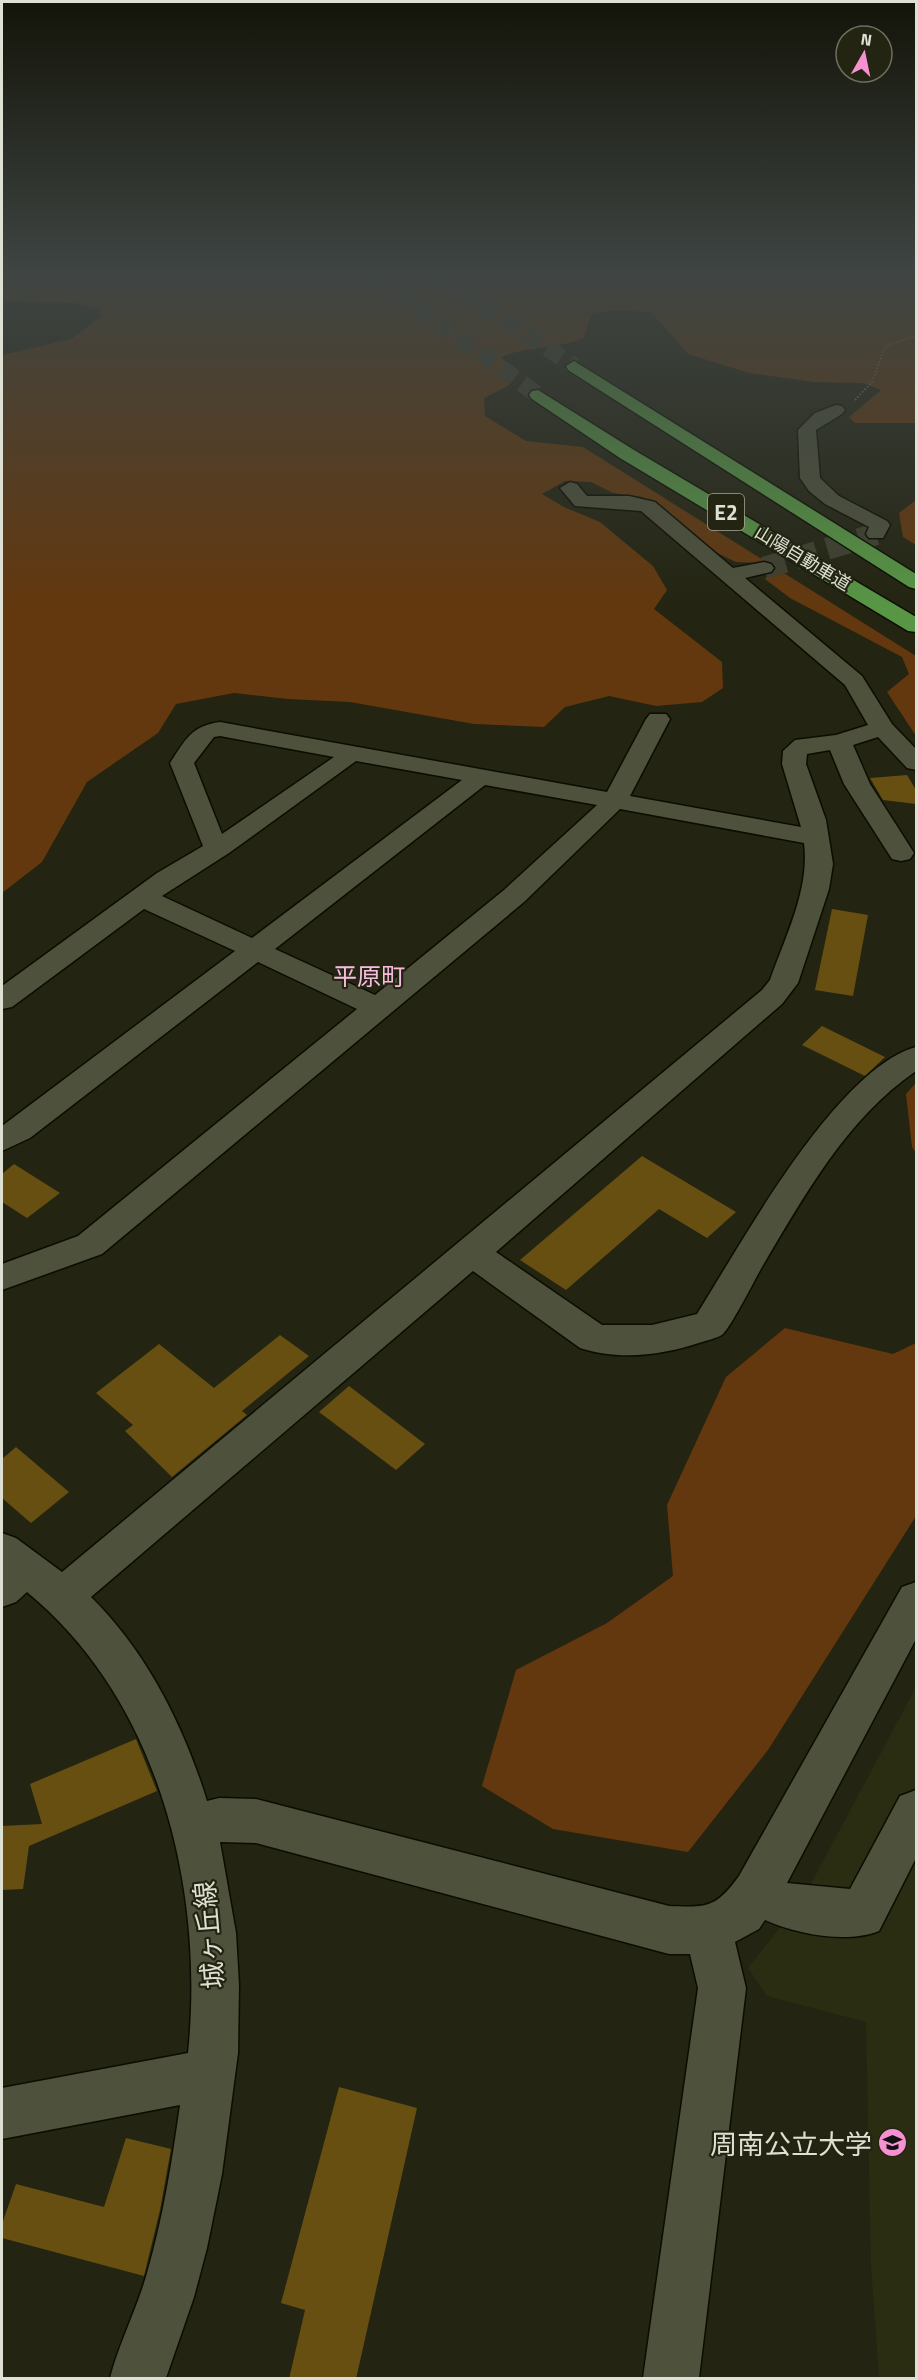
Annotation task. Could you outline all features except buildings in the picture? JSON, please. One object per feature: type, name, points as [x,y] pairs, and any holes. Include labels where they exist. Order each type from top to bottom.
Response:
[{"type":"highway","name":"山陽自動車道","points":[[607,387],[916,583]]},
{"type":"highway","name":"山陽自動車道","points":[[538,395],[627,454],[916,626]]},
{"type":"street","points":[[836,410],[819,417],[804,433],[803,437],[810,456],[810,478],[822,494],[869,516],[880,525],[876,534]]},
{"type":"street","points":[[570,488],[582,502],[629,502],[648,506],[854,681],[882,728],[916,764]]},
{"type":"street","points":[[729,575],[764,567]]},
{"type":"street","points":[[2,1277],[90,1245],[150,1198],[377,1007],[514,896],[614,801],[658,719]]},
{"type":"street","points":[[62,1597],[472,1253],[772,997],[784,983],[815,889],[820,864],[813,820],[794,764],[795,751],[804,745],[839,742],[882,728]]},
{"type":"street","points":[[220,847],[211,840],[182,763],[206,730],[220,729],[814,837]]},
{"type":"street","points":[[839,742],[857,784],[901,853]]},
{"type":"street","points":[[2,1000],[167,879],[220,847],[344,760],[349,753]]},
{"type":"street","points":[[2,1140],[19,1130],[256,950],[474,783],[478,776]]},
{"type":"street","points":[[144,898],[377,1007]]},
{"type":"street","points":[[472,1253],[592,1338],[611,1342],[696,1332],[710,1324],[795,1184],[863,1096],[889,1075],[916,1058]]},
{"type":"street","name":"城ヶ丘線","points":[[10,1568],[62,1597],[106,1644],[142,1702],[164,1745],[195,1827],[213,1948],[214,2037],[198,2169],[167,2295],[138,2379]]},
{"type":"street","points":[[195,1827],[219,1820],[256,1821],[400,1857],[669,1930],[709,1931],[742,1912],[756,1893],[916,1600]]},
{"type":"street","points":[[756,1893],[791,1908],[862,1914],[916,1812]]},
{"type":"street","points":[[671,2379],[722,1988],[709,1931]]},
{"type":"street","points":[[2,2113],[210,2074]]},
{"type":"path","points":[[836,410],[857,399],[868,387]]},
{"type":"shaded area","points":[[2,387],[506,387],[484,398],[485,416],[526,441],[583,447],[916,656],[916,736],[887,692],[909,674],[902,657],[790,598],[765,579],[772,571],[761,563],[736,562],[713,551],[670,514],[642,497],[613,493],[591,482],[565,481],[542,494],[564,507],[600,522],[653,566],[667,590],[654,609],[722,662],[723,688],[702,702],[656,706],[609,696],[565,707],[544,727],[474,724],[350,702],[288,699],[234,693],[176,704],[158,733],[87,782],[42,862],[2,893]]},
{"type":"shaded area","points":[[873,387],[916,387],[916,423],[855,423],[849,417],[881,390]]},
{"type":"shaded area","points":[[916,500],[916,545],[903,537],[899,513]]},
{"type":"shaded area","points":[[916,1083],[916,1153],[912,1147],[906,1094]]},
{"type":"shaded area","points":[[785,1328],[893,1354],[916,1343],[916,1516],[768,1750],[688,1852],[553,1829],[482,1786],[516,1670],[607,1623],[673,1576],[667,1505],[726,1377]]},
{"type":"shaded area","name":"周南公立大学","points":[[916,1687],[916,2378],[879,2378],[871,2266],[866,2022],[767,1996],[748,1968],[804,1897]]},
{"type":"tunnel","points":[[527,387],[538,395]]},
{"type":"tunnel","points":[[764,568],[876,534]]},
{"type":"place","name":"周南公立大学","points":[[893,2143]]},
{"type":"district","name":"平原町","points":[[369,976]]}]
